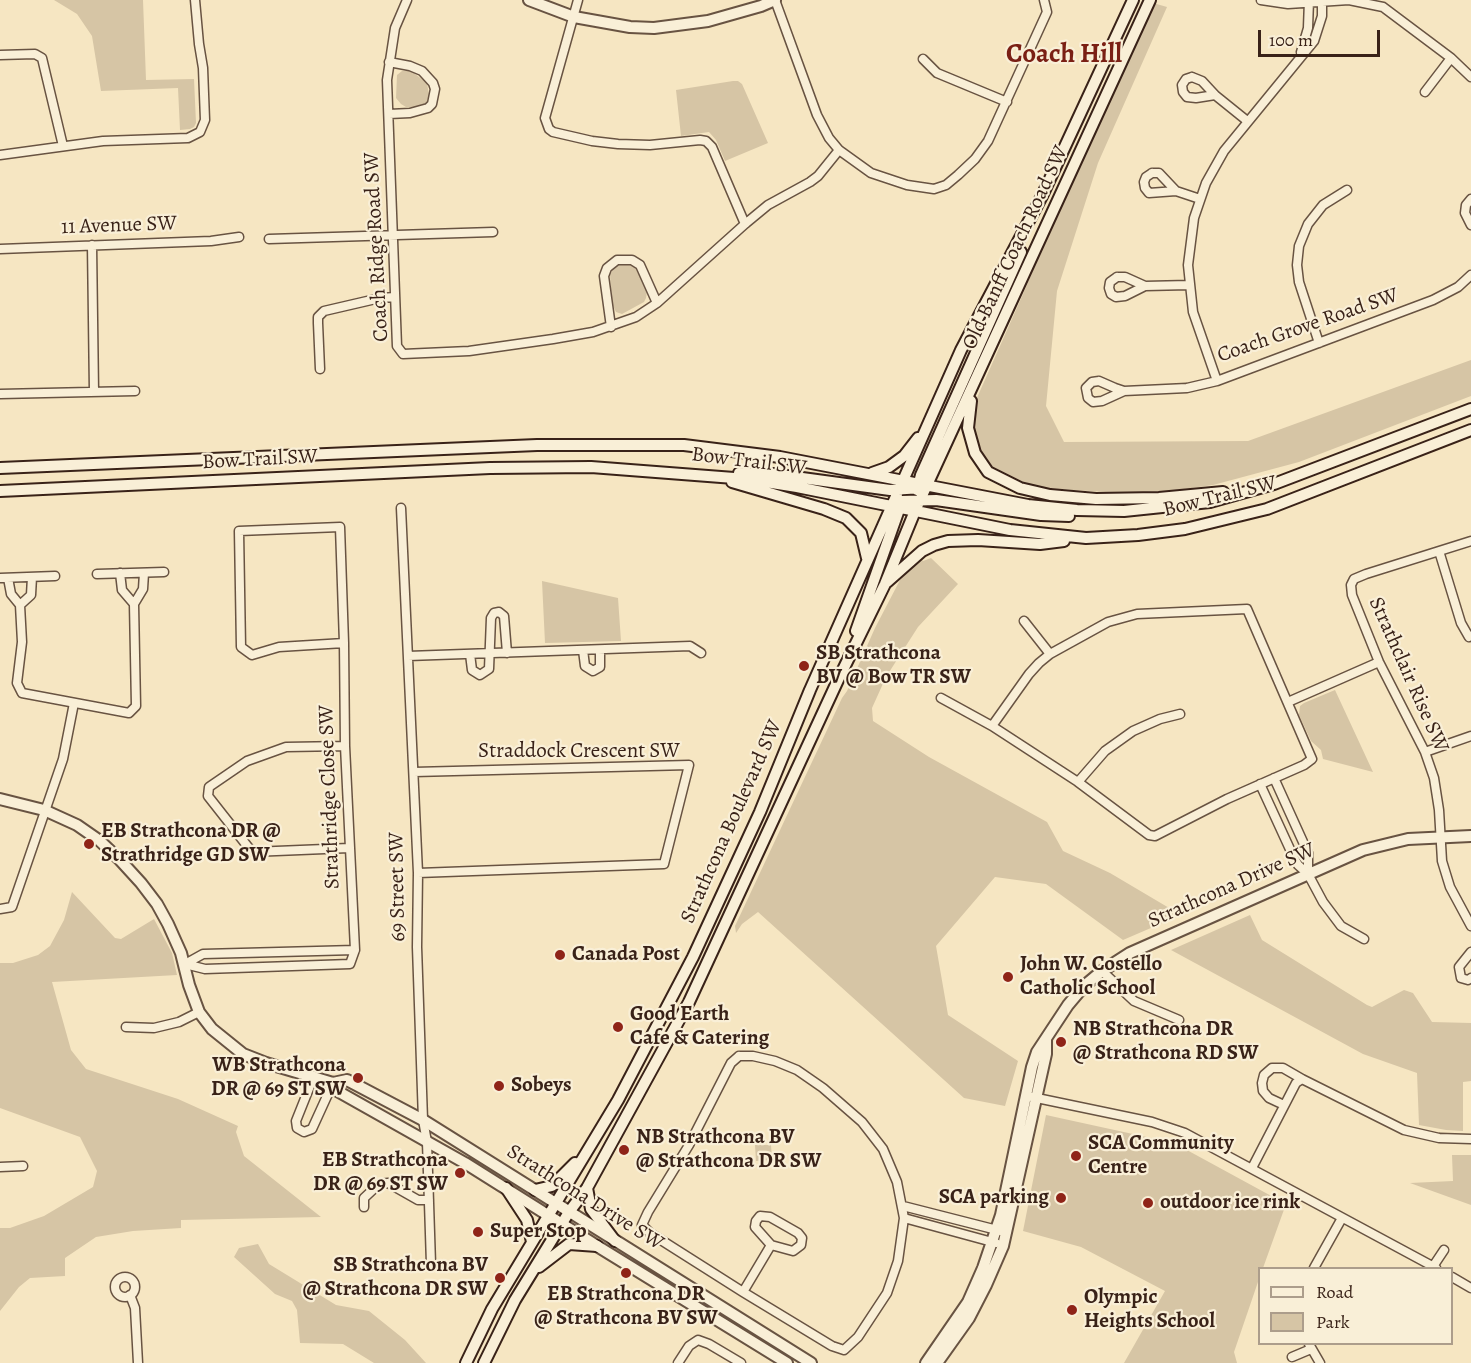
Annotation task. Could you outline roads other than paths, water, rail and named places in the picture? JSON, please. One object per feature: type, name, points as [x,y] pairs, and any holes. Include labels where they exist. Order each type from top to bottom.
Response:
[{"type":"main road","points":[[529,0],[574,17],[630,27],[668,27],[708,21],[750,10],[775,0]]},
{"type":"main road","name":"Old Banff Coach Road SW","points":[[907,493],[926,429],[961,350],[1042,195],[1133,0]]},
{"type":"main road","name":"Old Banff Coach Road SW","points":[[907,493],[975,384],[1150,0]]},
{"type":"main road","points":[[838,680],[907,493],[1021,251],[1042,195]]},
{"type":"main road","points":[[975,384],[969,410],[968,428],[975,453],[988,472],[1020,488],[1072,498],[1124,500],[1183,497],[1274,484]]},
{"type":"main road","name":"Bow Trail SW","points":[[0,491],[537,467],[591,467],[709,475],[797,487],[907,493],[1077,510],[1124,511],[1210,502],[1274,484],[1471,409]]},
{"type":"main road","points":[[866,474],[890,467],[904,456],[926,429]]},
{"type":"main road","name":"Bow Trail SW","points":[[0,468],[537,445],[622,444],[711,448],[780,457],[866,474],[907,493],[917,504],[1010,530],[1086,538],[1185,529],[1267,509],[1471,430]]},
{"type":"main road","points":[[709,475],[749,472],[907,493]]},
{"type":"main road","points":[[709,475],[824,509],[846,518],[861,533],[867,560]]},
{"type":"main road","name":"Old Banff Coach Road SW","points":[[907,493],[917,504]]},
{"type":"main road","name":"Strathcona Boulevard SW","points":[[466,1363],[492,1309],[643,1055],[707,928],[764,803],[867,560],[907,493]]},
{"type":"main road","points":[[917,504],[956,502],[1041,515],[1080,516],[1124,511]]},
{"type":"main road","name":"Strathcona Boulevard SW","points":[[484,1363],[500,1328],[531,1272],[587,1188],[689,1002],[885,584],[917,504]]},
{"type":"main road","points":[[885,584],[922,551],[948,541],[978,540],[1040,544],[1086,538]]},
{"type":"main road","name":"Strathcona Drive SW","points":[[0,798],[44,810],[77,825],[120,860],[157,904],[185,964],[189,985],[199,1012],[212,1029],[243,1054],[333,1083],[347,1080],[423,1120],[811,1363]]},
{"type":"main road","name":"Strathcona Drive SW","points":[[937,1363],[969,1318],[986,1285],[998,1244],[1031,1097],[1037,1052],[1068,1005],[1084,986],[1101,971],[1130,953],[1355,854],[1380,845],[1408,839],[1471,836]]},
{"type":"main road","name":"Strathcona Drive SW","points":[[333,1083],[339,1092],[506,1188],[787,1363]]},
{"type":"main road","points":[[535,1190],[552,1186],[591,1145]]},
{"type":"main road","points":[[506,1188],[527,1220],[532,1242]]},
{"type":"main road","points":[[587,1188],[591,1209],[615,1240]]},
{"type":"main road","points":[[531,1272],[569,1244],[597,1246]]},
{"type":"main road","name":"Strathcona Drive SW","points":[[926,1363],[968,1302],[998,1244]]},
{"type":"street","points":[[0,155],[103,141],[188,138],[200,132],[205,120],[203,68],[195,0]]},
{"type":"street","name":"Coach Ridge Road SW","points":[[407,0],[395,28],[387,80],[397,346],[404,354],[469,351],[593,332],[636,317],[657,303],[744,224],[768,206],[810,183],[839,150]]},
{"type":"street","points":[[578,0],[545,118],[549,129],[553,132],[592,141],[618,144],[650,145],[706,141],[712,147],[744,224]]},
{"type":"street","points":[[775,0],[817,115],[829,138],[839,150],[871,173],[894,182],[926,189],[946,185],[975,159],[988,141],[1047,12],[1044,0]]},
{"type":"street","points":[[1261,0],[1288,4],[1349,0],[1383,7],[1451,58],[1471,77]]},
{"type":"street","name":"Coach Grove Road SW","points":[[1298,58],[1308,28],[1309,1]]},
{"type":"street","name":"Coach Grove Road SW","points":[[1322,1],[1322,16],[1314,41],[1246,120],[1219,159],[1206,183],[1190,236],[1189,285],[1196,325],[1217,381],[1433,300],[1458,287],[1471,275]]},
{"type":"street","points":[[0,55],[35,54],[45,62],[63,146]]},
{"type":"street","points":[[1425,92],[1451,58]]},
{"type":"street","points":[[923,59],[937,73],[1007,102]]},
{"type":"street","points":[[389,62],[422,71],[433,83],[435,89],[432,104],[428,108],[410,113],[389,114]]},
{"type":"street","points":[[1215,94],[1246,120]]},
{"type":"street","points":[[1176,190],[1200,200]]},
{"type":"street","points":[[1319,343],[1299,282],[1297,266],[1299,246],[1308,224],[1323,205],[1347,190]]},
{"type":"street","points":[[1471,199],[1466,205],[1465,213],[1471,225]]},
{"type":"street","points":[[269,239],[493,232]]},
{"type":"street","name":"11 Avenue SW","points":[[0,249],[211,241],[239,237]]},
{"type":"street","points":[[92,246],[94,392]]},
{"type":"street","points":[[611,327],[604,276],[607,268],[614,262],[627,259],[640,265],[657,303]]},
{"type":"street","points":[[1144,286],[1189,285]]},
{"type":"street","points":[[320,369],[318,317],[321,314],[380,298],[395,297]]},
{"type":"street","points":[[1124,391],[1187,388],[1217,381]]},
{"type":"street","points":[[0,394],[135,391]]},
{"type":"street","name":"69 Street SW","points":[[401,508],[414,772],[423,1120],[427,1142],[431,1264]]},
{"type":"street","name":"Strathridge Close SW","points":[[344,643],[279,647],[252,655],[241,647],[240,531],[340,527],[344,643],[345,746],[355,950]]},
{"type":"street","name":"Strathclair Rise SW","points":[[1471,541],[1366,574],[1354,579],[1351,585],[1352,595],[1379,662],[1425,752],[1437,791],[1442,861],[1448,879],[1471,926]]},
{"type":"street","points":[[1439,552],[1461,623],[1469,637],[1471,636]]},
{"type":"street","points":[[97,574],[165,572]]},
{"type":"street","points":[[120,573],[122,590],[134,604]]},
{"type":"street","points":[[55,576],[4,578],[11,594],[21,606],[22,642],[16,683],[22,693],[129,713],[136,706],[134,604],[143,589],[144,573]]},
{"type":"street","points":[[21,606],[31,595],[32,577]]},
{"type":"street","points":[[941,698],[993,726],[1078,782],[1149,835],[1155,836],[1194,814],[1304,765],[1312,759],[1247,609],[1127,616],[1108,622],[1050,654],[1029,674],[993,726]]},
{"type":"street","points":[[470,654],[472,670],[480,675],[489,669],[491,618],[494,613],[499,612],[504,616],[507,653]]},
{"type":"street","points":[[1024,621],[1050,654]]},
{"type":"street","points":[[408,656],[690,646],[701,653]]},
{"type":"street","points":[[583,651],[585,666],[593,671],[600,667],[600,650]]},
{"type":"street","points":[[1288,702],[1379,662]]},
{"type":"street","points":[[0,909],[12,907],[63,759],[74,704]]},
{"type":"street","points":[[1078,782],[1105,751],[1133,731],[1160,719],[1180,714]]},
{"type":"street","points":[[1425,752],[1471,736]]},
{"type":"street","points":[[345,746],[286,747],[247,761],[209,787],[208,796],[252,852],[349,848]]},
{"type":"street","name":"Straddock Crescent SW","points":[[414,772],[689,765],[664,864],[418,873]]},
{"type":"street","points":[[1274,778],[1308,853],[1308,874]]},
{"type":"street","points":[[1260,784],[1298,865],[1308,874],[1323,902],[1341,926],[1364,939]]},
{"type":"street","points":[[355,950],[350,964],[206,969],[185,964],[203,954],[355,950]]},
{"type":"street","points":[[1471,952],[1459,968],[1461,978],[1468,980],[1471,978]]},
{"type":"street","points":[[1101,971],[1134,1001],[1179,1020]]},
{"type":"street","points":[[126,1027],[154,1028],[179,1023],[199,1012]]},
{"type":"street","points":[[739,1056],[753,1056],[775,1061],[797,1070],[823,1088],[862,1122],[883,1149],[897,1182],[903,1206],[904,1218],[898,1261],[887,1293],[858,1337],[844,1350],[832,1347],[743,1292],[650,1233],[642,1225],[689,1145],[731,1063],[739,1056]]},
{"type":"street","points":[[1284,1105],[1269,1098],[1263,1091],[1264,1075],[1272,1068],[1283,1068],[1404,1130],[1439,1138],[1471,1139]]},
{"type":"street","points":[[314,1076],[296,1121],[297,1128],[303,1132],[312,1130],[333,1083]]},
{"type":"street","points":[[1252,1168],[1296,1083],[1302,1079]]},
{"type":"street","points":[[1031,1097],[1152,1122],[1185,1133],[1432,1267]]},
{"type":"street","points":[[0,1167],[23,1166]]},
{"type":"street","points":[[364,1206],[364,1198],[379,1184],[388,1184],[418,1200],[429,1200]]},
{"type":"street","points":[[903,1206],[1001,1231]]},
{"type":"street","points":[[760,1216],[770,1217],[798,1233],[801,1239],[799,1248],[793,1251],[771,1245],[755,1227],[760,1216]]},
{"type":"street","points":[[904,1218],[998,1244]]},
{"type":"street","points":[[1315,1267],[1342,1218]]},
{"type":"street","points":[[743,1292],[771,1245]]},
{"type":"street","points":[[1434,1267],[1443,1250]]},
{"type":"street","points":[[1453,1278],[1471,1288]]},
{"type":"street","points":[[130,1295],[135,1308],[138,1363]]},
{"type":"street","points":[[678,1363],[689,1346],[698,1340],[741,1363]]},
{"type":"street","points":[[1292,1357],[1310,1346],[1320,1363]]},
{"type":"place","name":"SB Strathcona BV @ Bow TR SW","points":[[804,666]]},
{"type":"place","name":"EB Strathcona DR @ Strathridge GD SW","points":[[89,844]]},
{"type":"place","name":"Canada Post","points":[[560,955]]},
{"type":"place","name":"John W. Costello Catholic School","points":[[1008,977]]},
{"type":"place","name":"Good Earth Cafe & Catering","points":[[618,1027]]},
{"type":"place","name":"NB Strathcona DR @ Strathcona RD SW","points":[[1061,1042]]},
{"type":"place","name":"WB Strathcona DR @ 69 ST SW","points":[[358,1078]]},
{"type":"place","name":"Sobeys","points":[[499,1086]]},
{"type":"place","name":"NB Strathcona BV @ Strathcona DR SW","points":[[624,1150]]},
{"type":"place","name":"SCA Community Centre","points":[[1076,1156]]},
{"type":"place","name":"EB Strathcona DR @ 69 ST SW","points":[[460,1173]]},
{"type":"place","name":"SCA parking","points":[[1061,1198]]},
{"type":"place","name":"outdoor ice rink","points":[[1148,1203]]},
{"type":"place","name":"Super Stop","points":[[478,1232]]},
{"type":"place","name":"EB Strathcona DR @ Strathcona BV SW","points":[[626,1273]]},
{"type":"place","name":"SB Strathcona BV @ Strathcona DR SW","points":[[500,1278]]},
{"type":"place","name":"Olympic Heights School","points":[[1072,1310]]},
{"type":"district","name":"Coach Hill","points":[[1064,55]]}]
